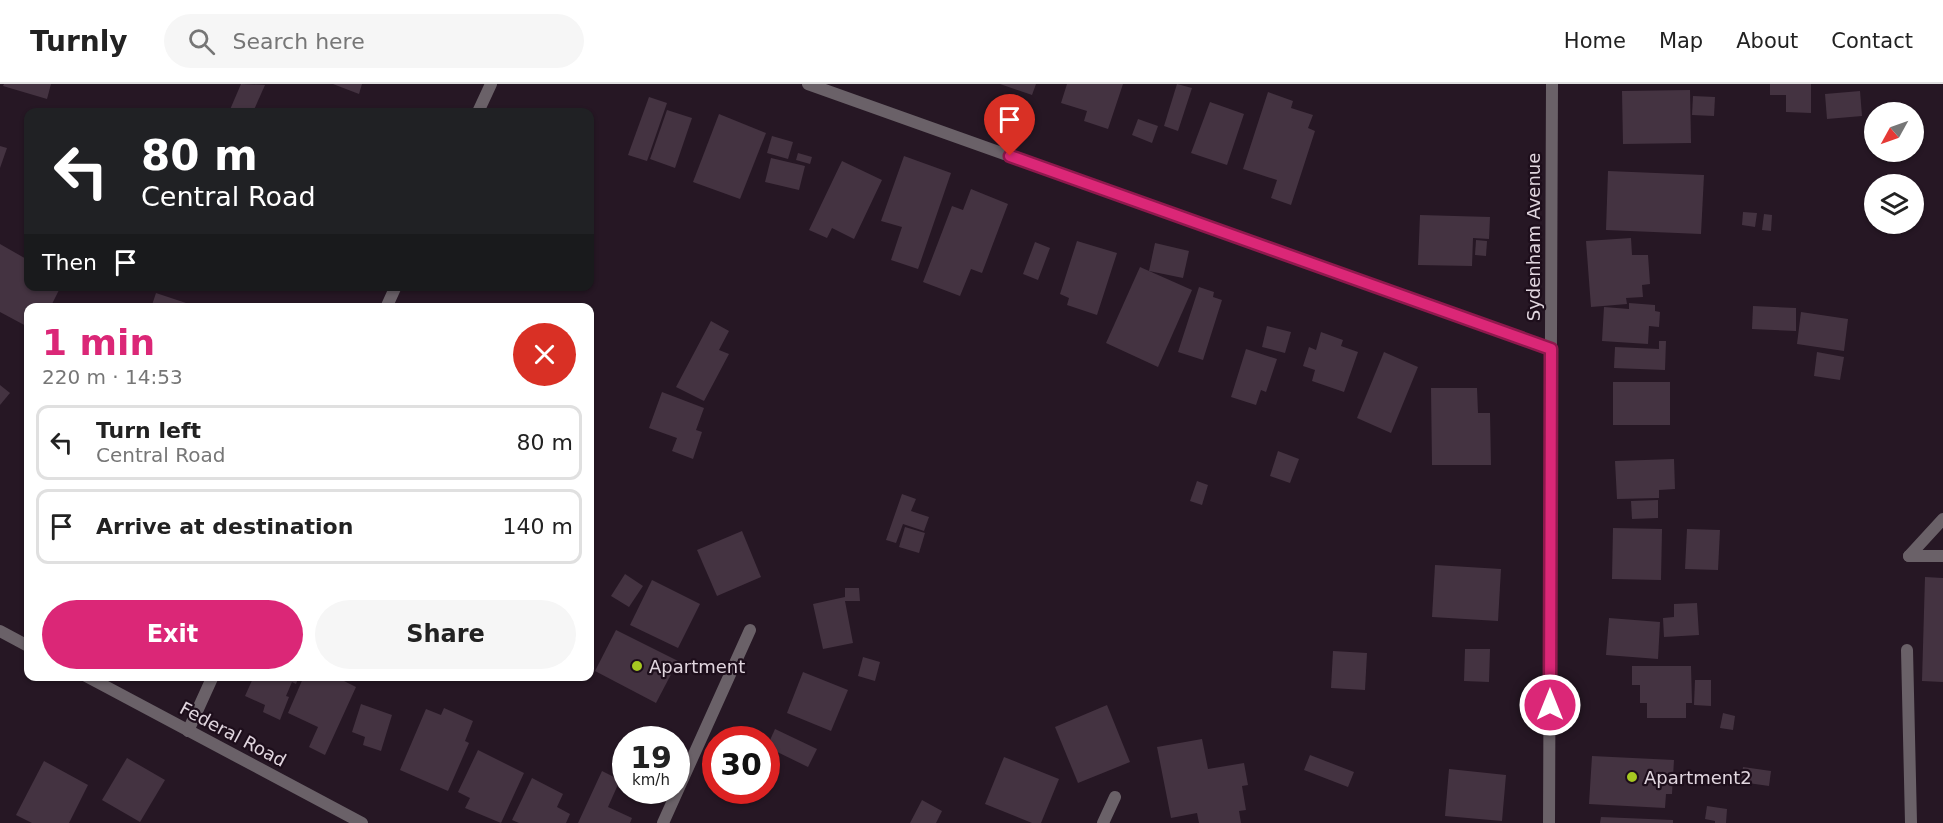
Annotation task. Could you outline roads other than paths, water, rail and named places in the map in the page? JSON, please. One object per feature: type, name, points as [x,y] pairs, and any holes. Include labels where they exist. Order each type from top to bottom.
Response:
[{"type":"street","points":[[480,108],[491,84]]},
{"type":"street","points":[[808,84],[1551,349]]},
{"type":"street","name":"Sydenham Avenue","points":[[1549,823],[1552,84]]},
{"type":"street","points":[[1943,519],[1909,556],[1943,556]]},
{"type":"street","points":[[663,823],[750,630]]},
{"type":"street","points":[[0,631],[24,644]]},
{"type":"street","points":[[1907,650],[1911,823]]},
{"type":"street","name":"Federal Road","points":[[95,681],[362,823]]},
{"type":"street","points":[[188,731],[211,681]]},
{"type":"street","points":[[1103,823],[1114,797]]},
{"type":"place","name":"Apartment","points":[[637,666]]},
{"type":"place","name":"Apartment2","points":[[1632,777]]}]
